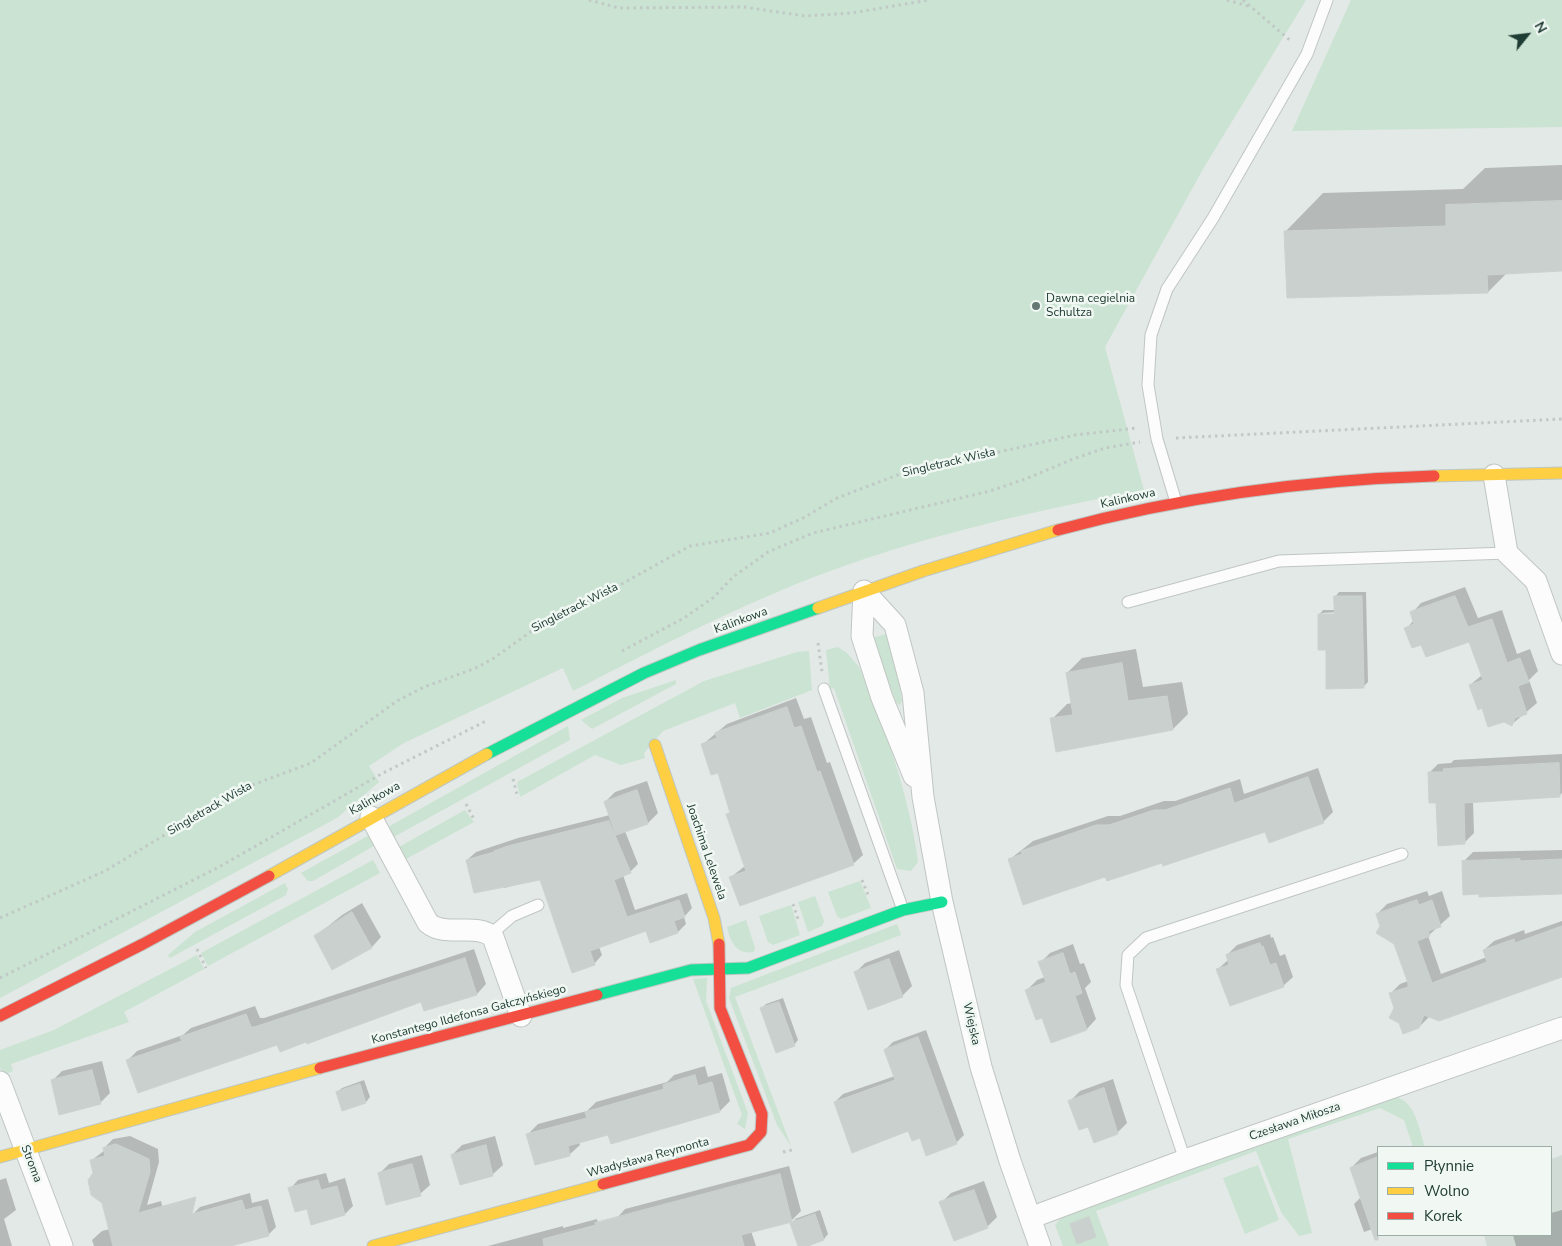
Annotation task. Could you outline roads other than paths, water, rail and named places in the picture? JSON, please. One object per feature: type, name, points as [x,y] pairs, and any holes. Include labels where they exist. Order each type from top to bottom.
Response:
[{"type":"street","name":"Kalinkowa","points":[[0,1016],[204,910],[585,701],[664,664],[864,591],[992,550],[1102,519],[1176,502],[1266,487],[1355,479],[1562,472]]},
{"type":"street","points":[[1494,475],[1507,554],[1536,581],[1562,654]]},
{"type":"street","name":"Wiejska","points":[[864,591],[862,636],[882,698],[923,797]]},
{"type":"street","name":"Wiejska","points":[[864,591],[895,625],[913,693],[923,797],[942,902],[984,1080],[1040,1246]]},
{"type":"street","name":"Joachima Lelewela","points":[[655,746],[714,918],[720,944],[719,971]]},
{"type":"street","points":[[371,817],[428,923],[438,929],[490,934],[496,943],[521,1016]]},
{"type":"street","name":"Konstantego Ildefonsa Gałczyńskiego","points":[[0,1157],[265,1083],[691,970],[731,972],[748,968],[903,910],[942,902]]},
{"type":"street","name":"Władysława Reymonta","points":[[373,1246],[749,1145],[757,1140],[762,1129],[762,1114],[720,1008],[719,971]]},
{"type":"street","name":"Czesława Miłosza","points":[[1030,1218],[1185,1160],[1562,1028]]},
{"type":"street","name":"Stroma","points":[[0,1082],[62,1246]]},
{"type":"lane","points":[[1176,502],[1155,425],[1148,385],[1151,335],[1168,290],[1271,120],[1307,54],[1327,0]]},
{"type":"lane","points":[[1128,602],[1278,561],[1507,554]]},
{"type":"lane","points":[[824,689],[903,910]]},
{"type":"lane","points":[[1185,1160],[1126,985],[1128,955],[1146,938],[1402,854]]},
{"type":"lane","points":[[490,934],[512,916],[538,905]]},
{"type":"place","name":"Dawna cegielnia Schultza","points":[[1036,306]]}]
